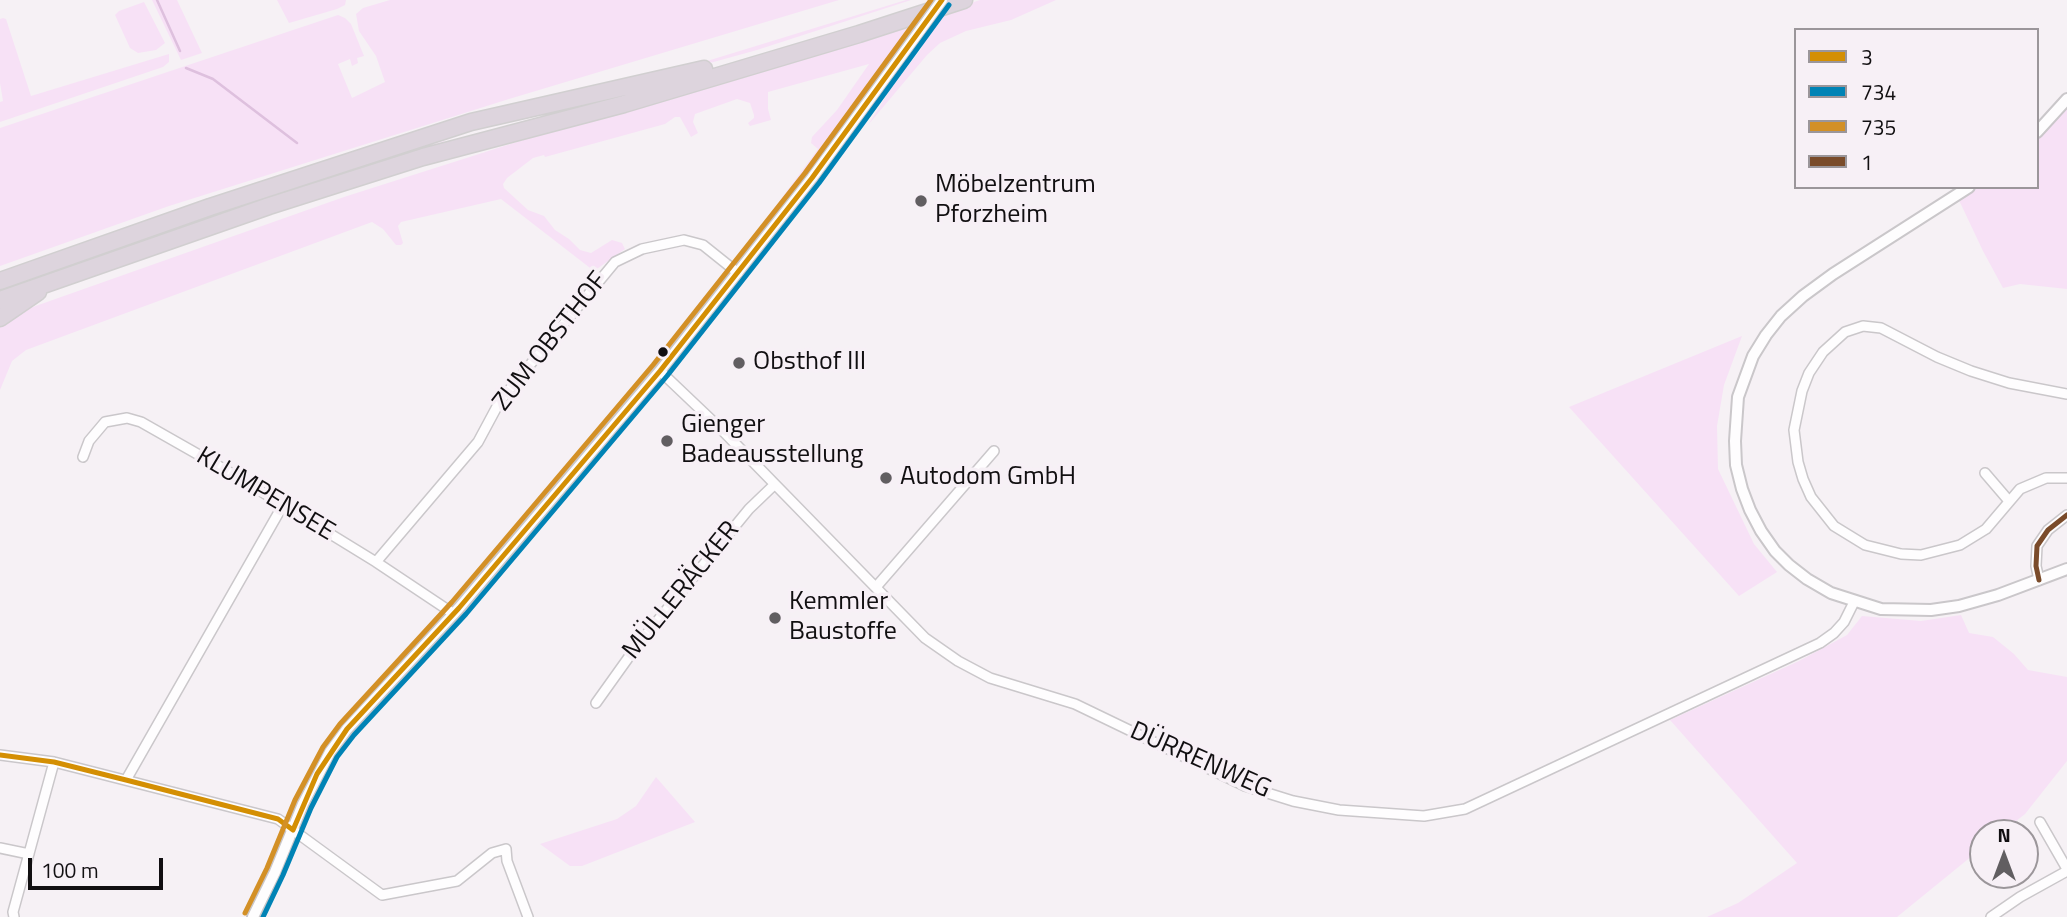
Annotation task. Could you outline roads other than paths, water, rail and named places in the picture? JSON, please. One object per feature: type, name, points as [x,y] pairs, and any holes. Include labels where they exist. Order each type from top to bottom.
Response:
[{"type":"highway","points":[[0,281],[210,207],[471,122],[696,71],[931,0]]},
{"type":"highway","points":[[0,300],[269,206],[423,157],[624,104],[964,0]]},
{"type":"highway","points":[[0,272],[28,271]]},
{"type":"highway","points":[[0,318],[53,280]]},
{"type":"street","points":[[253,917],[317,774],[347,729],[454,614],[660,371],[812,178],[942,0]]},
{"type":"street","points":[[2039,130],[2067,99]]},
{"type":"street","points":[[1966,189],[1833,274],[1781,316],[1766,335],[1753,356],[1738,397],[1735,419],[1736,465],[1742,489],[1755,521],[1775,551],[1789,565],[1831,593],[1881,609],[1931,610],[1972,602],[2067,569]]},
{"type":"street","name":"ZUM OBSTHOF","points":[[376,562],[478,442],[500,401],[615,262],[642,249],[684,240],[703,245],[738,273]]},
{"type":"street","points":[[2067,394],[2009,383],[1971,371],[1873,326],[1863,326],[1845,332],[1823,352],[1810,373],[1796,412],[1794,430],[1798,462],[1811,497],[1834,526],[1849,537],[1882,551],[1921,555],[1960,545],[1986,529],[2020,489],[2046,478],[2067,478]]},
{"type":"street","name":"DÜRRENWEG","points":[[660,371],[721,429],[925,638],[958,661],[990,678],[1075,704],[1245,786],[1293,801],[1339,810],[1424,816],[1465,809],[1820,643],[1844,622],[1854,602]]},
{"type":"street","name":"KLUMPENSEE","points":[[83,457],[89,441],[105,422],[127,418],[141,422],[376,562],[454,614]]},
{"type":"street","points":[[876,587],[994,451]]},
{"type":"street","points":[[1985,473],[2009,500]]},
{"type":"street","name":"MÜLLERÄCKER","points":[[596,703],[636,647],[748,509],[775,485]]},
{"type":"street","points":[[126,780],[283,505]]},
{"type":"street","points":[[2039,580],[2036,566],[2037,547],[2048,530],[2067,515]]},
{"type":"street","points":[[0,755],[54,762],[278,820],[382,895],[457,881],[492,853],[506,849],[528,917]]},
{"type":"street","points":[[14,917],[13,912],[54,762]]},
{"type":"street","points":[[1991,917],[2067,870],[2040,822]]},
{"type":"street","points":[[0,848],[29,854]]},
{"type":"waterway","points":[[157,0],[180,51]]},
{"type":"waterway","points":[[186,68],[213,79],[297,143]]},
{"type":"place","name":"Möbelzentrum Pforzheim","points":[[921,201]]},
{"type":"place","name":"Obsthof III","points":[[739,363]]},
{"type":"place","name":"Gienger Badeausstellung","points":[[667,441]]},
{"type":"place","name":"Autodom GmbH","points":[[886,478]]},
{"type":"place","name":"Kemmler Baustoffe","points":[[775,618]]}]
